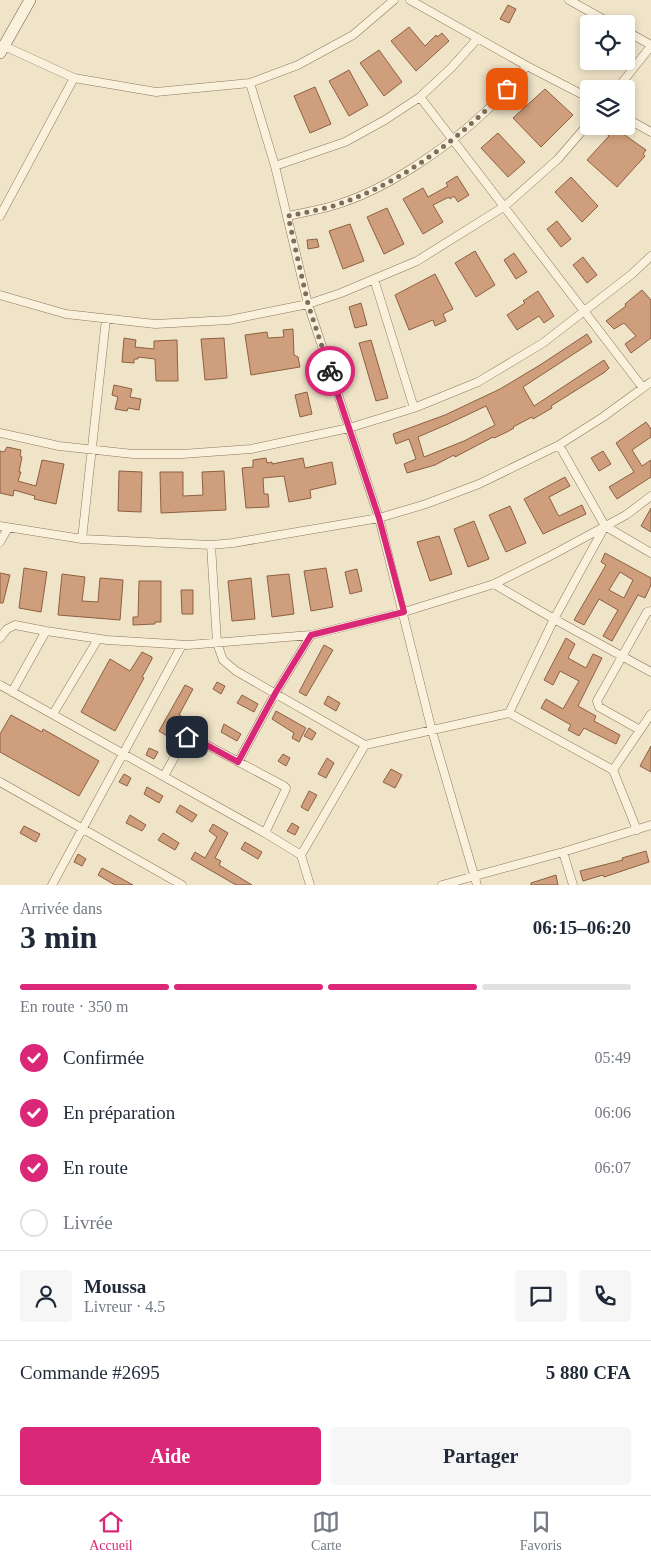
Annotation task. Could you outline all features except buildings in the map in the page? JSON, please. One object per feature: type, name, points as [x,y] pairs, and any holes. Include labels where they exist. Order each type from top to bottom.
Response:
[{"type":"street","points":[[30,0],[1,48],[74,78],[156,92],[250,82],[298,65],[352,35],[394,0]]},
{"type":"street","points":[[410,0],[527,66],[580,93]]},
{"type":"street","points":[[569,0],[596,15]]},
{"type":"street","points":[[624,80],[651,45],[635,36]]},
{"type":"street","points":[[275,166],[345,142],[385,120],[420,97],[478,38]]},
{"type":"street","points":[[288,216],[333,206],[380,186],[420,163],[486,112],[527,66]]},
{"type":"street","points":[[0,216],[74,78]]},
{"type":"street","points":[[250,82],[275,166],[308,304],[379,518],[404,612],[432,731],[477,885]]},
{"type":"street","points":[[420,97],[643,388]]},
{"type":"street","points":[[635,123],[651,132]]},
{"type":"street","points":[[0,295],[66,314],[155,324],[229,320],[308,304],[341,293],[417,261],[505,206],[558,159],[580,133]]},
{"type":"street","points":[[0,433],[59,446],[134,454],[182,454],[230,452],[268,446],[349,428],[414,408],[478,382],[543,343],[632,274],[651,256]]},
{"type":"street","points":[[374,279],[414,408]]},
{"type":"street","points":[[82,538],[106,319]]},
{"type":"street","points":[[0,542],[4,527],[82,538],[211,545],[233,544],[379,518],[426,504],[479,484],[559,445],[651,382]]},
{"type":"street","points":[[559,445],[605,526],[651,553]]},
{"type":"street","points":[[0,638],[12,625],[98,639],[182,645],[311,635],[404,612],[494,584],[626,515],[651,496]]},
{"type":"street","points":[[509,713],[554,619],[605,526]]},
{"type":"street","points":[[211,545],[217,643],[221,656],[236,671],[276,692],[364,745],[509,713],[613,770],[636,830]]},
{"type":"street","points":[[494,584],[651,672]]},
{"type":"street","points":[[640,730],[599,707],[597,700],[647,612],[651,611]]},
{"type":"street","points":[[12,692],[46,632]]},
{"type":"street","points":[[238,762],[276,692],[311,635]]},
{"type":"street","points":[[53,714],[98,639]]},
{"type":"street","points":[[52,885],[182,645]]},
{"type":"street","points":[[0,685],[301,855],[310,885]]},
{"type":"street","points":[[613,770],[640,730],[649,723],[651,714]]},
{"type":"street","points":[[164,776],[184,740],[190,736],[286,788],[265,833]]},
{"type":"street","points":[[301,855],[364,745]]},
{"type":"street","points":[[0,782],[84,828],[178,884]]},
{"type":"street","points":[[442,885],[563,852],[651,825]]},
{"type":"street","points":[[563,852],[572,885]]},
{"type":"way so far","points":[[330,371],[308,304],[288,216],[333,206],[380,186],[420,163],[486,112],[507,89]]},
{"type":"route","points":[[187,737],[190,736],[238,762],[276,692],[311,635],[404,612],[379,518],[330,371]]}]
